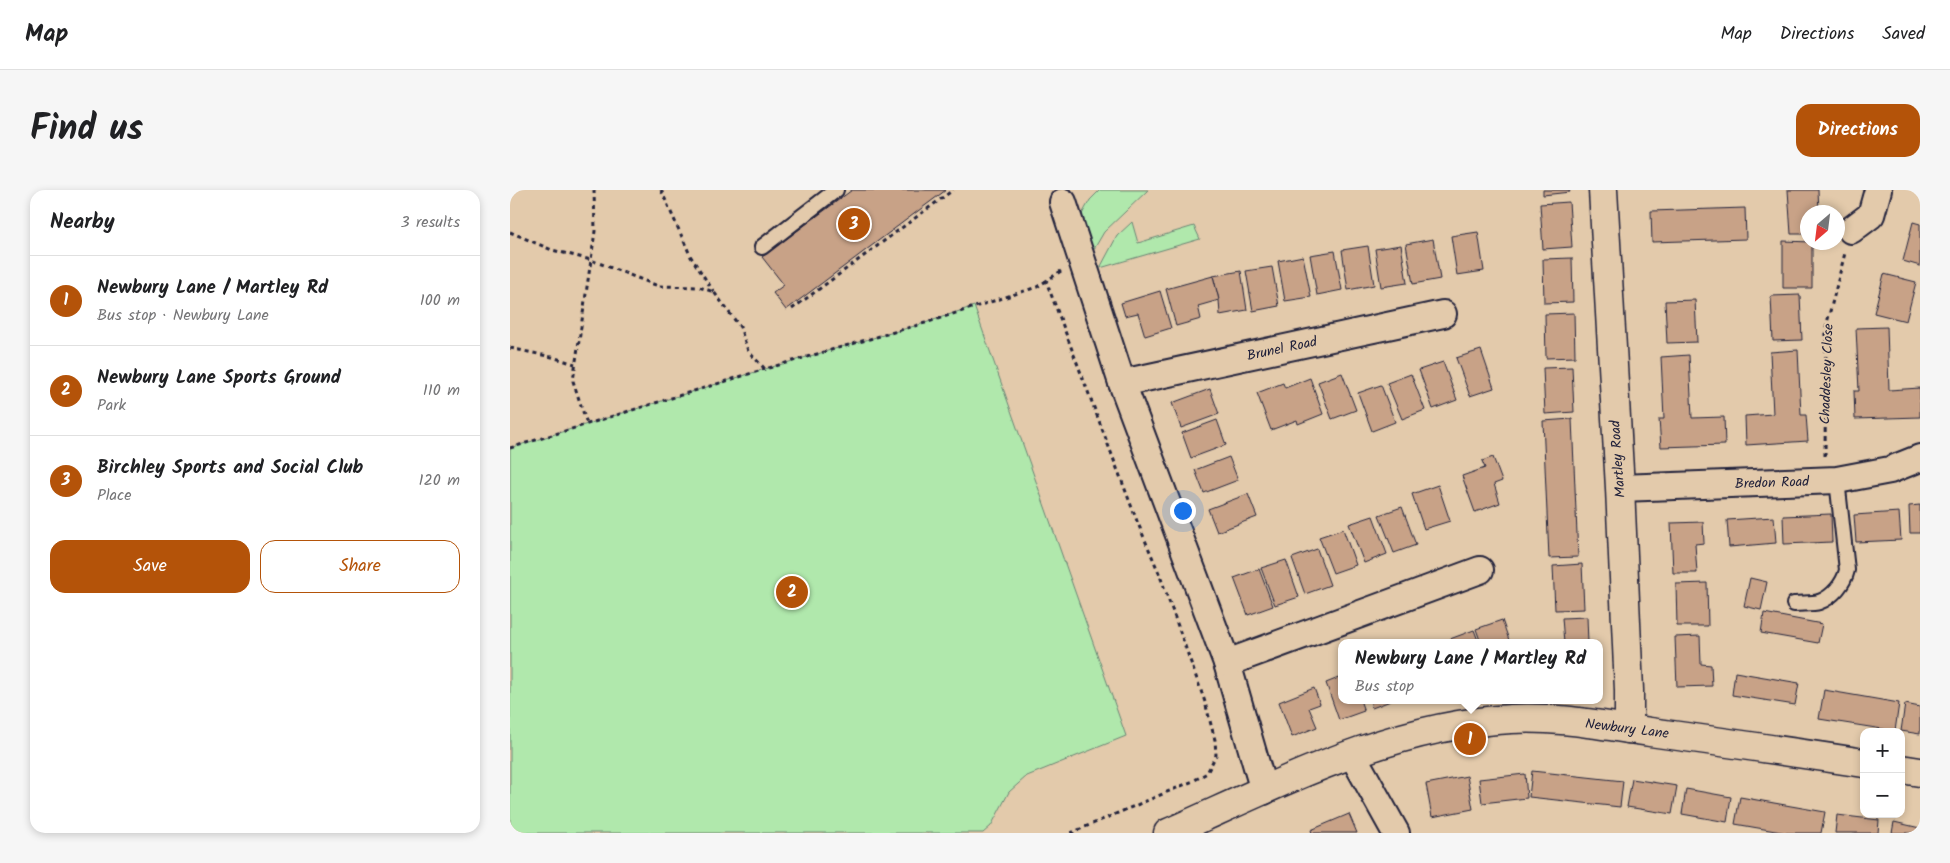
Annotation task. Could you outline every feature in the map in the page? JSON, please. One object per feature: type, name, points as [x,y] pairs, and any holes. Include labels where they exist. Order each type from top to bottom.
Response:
[{"type":"street","name":"Martley Road","points":[[1603,190],[1620,488],[1629,729]]},
{"type":"street","points":[[1851,230],[1871,215],[1878,190]]},
{"type":"street","points":[[1061,196],[1122,383],[1227,663],[1264,791]]},
{"type":"street","name":"Brunel Road","points":[[1122,383],[1443,314]]},
{"type":"street","name":"Bredon Road","points":[[1620,488],[1831,481],[1890,470],[1920,458]]},
{"type":"street","points":[[1227,663],[1480,570]]},
{"type":"street","name":"Newbury Lane","points":[[1168,833],[1352,754],[1447,727],[1512,719],[1546,719],[1629,729],[1860,762]]},
{"type":"street","points":[[1352,754],[1396,833]]},
{"type":"street","points":[[1905,770],[1920,772]]},
{"type":"lane","points":[[762,247],[836,190]]},
{"type":"lane","points":[[1794,604],[1819,602],[1837,590],[1845,579],[1847,570],[1831,481]]},
{"type":"path","points":[[587,424],[573,381],[595,230],[594,190]]},
{"type":"path","points":[[661,190],[691,257],[740,327],[748,351],[765,368]]},
{"type":"path","points":[[792,310],[953,190]]},
{"type":"path","name":"Chaddesley Close","points":[[1831,481],[1826,327],[1851,230]]},
{"type":"path","points":[[510,232],[552,250],[591,260],[658,286],[698,287],[714,292]]},
{"type":"path","points":[[510,448],[765,368],[925,323],[1037,287],[1066,269],[1085,271]]},
{"type":"path","points":[[1046,281],[1162,582],[1205,702],[1215,740],[1216,755],[1207,773],[1193,782],[1070,833]]},
{"type":"path","points":[[510,348],[575,364]]},
{"type":"green space","points":[[1100,190],[1148,190],[1104,232],[1090,256],[1081,216],[1090,200]]},
{"type":"green space","points":[[1132,222],[1138,243],[1194,226],[1200,239],[1100,268],[1117,236]]},
{"type":"green space","points":[[974,306],[1126,736],[1027,776],[1009,792],[991,826],[983,833],[510,833],[510,448],[765,369],[925,323]]},
{"type":"building","points":[[852,190],[946,190],[786,310],[773,293],[784,285],[762,257]]},
{"type":"building","points":[[1543,190],[1569,190],[1570,192],[1543,195]]},
{"type":"building","points":[[1788,190],[1818,190],[1819,205],[1800,205],[1800,234],[1791,234]]},
{"type":"building","points":[[1569,202],[1572,247],[1543,249],[1540,204]]},
{"type":"building","points":[[1745,208],[1746,239],[1652,242],[1651,211]]},
{"type":"building","points":[[1913,222],[1920,224],[1920,266],[1903,261]]},
{"type":"building","points":[[1478,232],[1484,271],[1457,275],[1451,236]]},
{"type":"building","points":[[1433,239],[1440,279],[1413,284],[1406,244]]},
{"type":"building","points":[[1783,241],[1800,242],[1800,250],[1812,250],[1812,288],[1783,288]]},
{"type":"building","points":[[1401,245],[1407,283],[1381,287],[1375,249]]},
{"type":"building","points":[[1368,246],[1374,285],[1348,290],[1342,250]]},
{"type":"building","points":[[1335,251],[1342,290],[1317,295],[1310,255]]},
{"type":"building","points":[[1303,256],[1311,297],[1285,301],[1278,261]]},
{"type":"building","points":[[1572,258],[1573,302],[1544,303],[1543,259]]},
{"type":"building","points":[[1272,267],[1279,306],[1253,311],[1246,271]]},
{"type":"building","points":[[1241,271],[1247,310],[1220,315],[1219,300],[1213,276]]},
{"type":"building","points":[[1884,274],[1916,282],[1906,321],[1874,313]]},
{"type":"building","points":[[1213,276],[1219,300],[1198,306],[1201,319],[1176,326],[1166,289]]},
{"type":"building","points":[[1160,291],[1171,328],[1145,336],[1138,313],[1125,316],[1121,303]]},
{"type":"building","points":[[1800,295],[1802,340],[1773,341],[1771,296]]},
{"type":"building","points":[[1695,300],[1697,342],[1667,343],[1665,301]]},
{"type":"building","points":[[1574,313],[1575,357],[1546,358],[1545,314]]},
{"type":"building","points":[[1887,327],[1889,390],[1920,388],[1920,417],[1855,419],[1854,391],[1859,391],[1856,328]]},
{"type":"building","points":[[1481,350],[1494,388],[1470,396],[1456,358]]},
{"type":"building","points":[[1798,350],[1801,415],[1806,415],[1808,441],[1746,445],[1745,416],[1773,414],[1770,352]]},
{"type":"building","points":[[1689,355],[1692,418],[1724,417],[1725,445],[1661,447],[1659,419],[1664,419],[1661,357]]},
{"type":"building","points":[[1443,362],[1457,400],[1433,409],[1419,370]]},
{"type":"building","points":[[1572,367],[1574,412],[1545,414],[1543,368]]},
{"type":"building","points":[[1342,373],[1356,410],[1332,419],[1318,382]]},
{"type":"building","points":[[1411,374],[1425,410],[1402,419],[1387,383]]},
{"type":"building","points":[[1310,378],[1323,414],[1298,424],[1297,420],[1271,430],[1257,393],[1283,383],[1285,388]]},
{"type":"building","points":[[1381,385],[1395,422],[1372,431],[1358,393]]},
{"type":"building","points":[[1210,389],[1219,414],[1181,428],[1172,403]]},
{"type":"building","points":[[1572,419],[1578,557],[1549,558],[1543,421]]},
{"type":"building","points":[[1217,420],[1226,445],[1191,458],[1182,433]]},
{"type":"building","points":[[1229,457],[1238,480],[1204,493],[1195,470]]},
{"type":"building","points":[[1493,457],[1502,481],[1494,484],[1500,503],[1475,512],[1462,476],[1485,468],[1482,461]]},
{"type":"building","points":[[1438,485],[1450,521],[1424,529],[1412,494]]},
{"type":"building","points":[[1248,494],[1257,517],[1217,532],[1208,509]]},
{"type":"building","points":[[1920,505],[1920,533],[1910,533],[1909,506]]},
{"type":"building","points":[[1402,507],[1416,545],[1394,553],[1379,515]]},
{"type":"building","points":[[1899,512],[1901,540],[1856,542],[1854,515]]},
{"type":"building","points":[[1831,514],[1832,542],[1784,544],[1783,516]]},
{"type":"building","points":[[1373,516],[1387,554],[1364,563],[1349,524]]},
{"type":"building","points":[[1774,517],[1776,543],[1729,547],[1727,520]]},
{"type":"building","points":[[1703,522],[1704,543],[1695,544],[1697,573],[1673,573],[1671,523]]},
{"type":"building","points":[[1343,529],[1356,565],[1333,573],[1319,537]]},
{"type":"building","points":[[1317,549],[1330,585],[1305,594],[1292,558]]},
{"type":"building","points":[[1286,560],[1299,597],[1275,605],[1261,568]]},
{"type":"building","points":[[1582,564],[1584,609],[1555,610],[1553,566]]},
{"type":"building","points":[[1259,569],[1273,606],[1248,615],[1234,578]]},
{"type":"building","points":[[1750,578],[1767,582],[1761,610],[1744,606]]},
{"type":"building","points":[[1707,583],[1708,626],[1677,626],[1676,584]]},
{"type":"building","points":[[1764,613],[1822,624],[1818,643],[1761,633]]},
{"type":"building","points":[[1587,617],[1588,639],[1564,639],[1562,618]]},
{"type":"building","points":[[1502,620],[1509,639],[1480,639],[1476,629]]},
{"type":"building","points":[[1474,630],[1477,639],[1450,639]]},
{"type":"building","points":[[1700,636],[1701,664],[1711,665],[1712,686],[1677,687],[1675,637]]},
{"type":"building","points":[[1735,672],[1799,683],[1795,705],[1732,695]]},
{"type":"building","points":[[1338,678],[1338,704],[1361,704],[1364,711],[1339,720],[1326,683]]},
{"type":"building","points":[[1314,688],[1320,704],[1309,708],[1317,727],[1292,737],[1279,702]]},
{"type":"building","points":[[1824,690],[1899,703],[1895,728],[1876,728],[1819,719]]},
{"type":"building","points":[[1371,704],[1382,704],[1372,708]]},
{"type":"building","points":[[1905,704],[1920,707],[1920,734],[1905,732],[1905,728],[1901,728]]},
{"type":"building","points":[[1532,771],[1623,781],[1620,807],[1529,797]]},
{"type":"building","points":[[1525,774],[1527,798],[1482,803],[1479,779]]},
{"type":"building","points":[[1467,776],[1473,809],[1432,817],[1426,784]]},
{"type":"building","points":[[1632,779],[1677,786],[1672,814],[1627,807]]},
{"type":"building","points":[[1686,789],[1731,797],[1727,822],[1682,814]]},
{"type":"building","points":[[1740,797],[1825,812],[1821,833],[1787,833],[1735,824]]},
{"type":"building","points":[[1349,814],[1357,833],[1312,833],[1311,830]]},
{"type":"building","points":[[1837,815],[1879,820],[1878,833],[1835,833]]},
{"type":"building","points":[[1894,822],[1920,828],[1920,833],[1892,833]]},
{"type":"place","name":"Birchley Sports and Social Club","points":[[854,224]]},
{"type":"place","name":"Newbury Lane Sports Ground","points":[[792,592]]},
{"type":"place","name":"Newbury Lane / Martley Rd","points":[[1470,739]]}]
